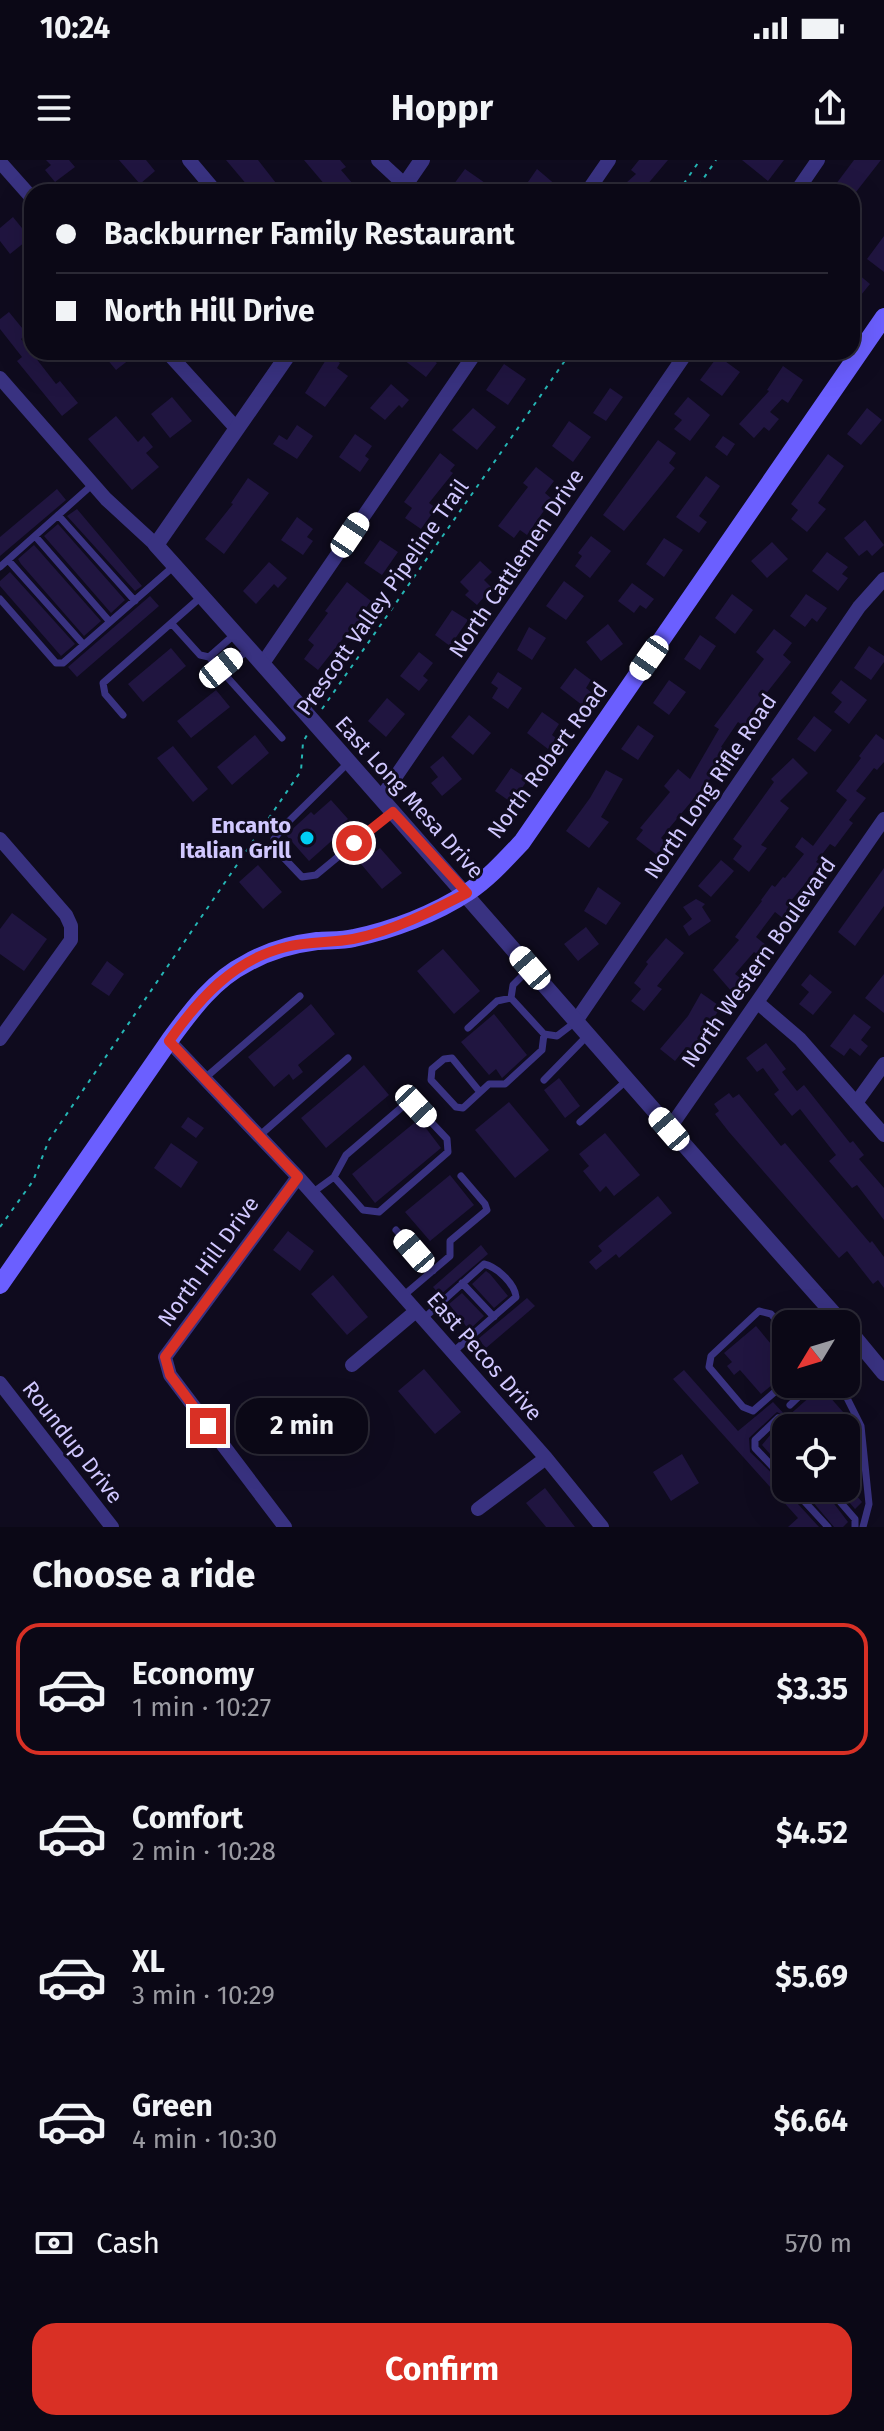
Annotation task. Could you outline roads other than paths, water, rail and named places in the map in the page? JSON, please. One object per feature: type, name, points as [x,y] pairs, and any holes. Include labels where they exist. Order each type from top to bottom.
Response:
[{"type":"main road","name":"North Robert Road","points":[[860,352],[884,317]]},
{"type":"main road","name":"North Robert Road","points":[[0,1285],[169,1041],[195,1005],[217,984],[245,963],[284,947],[351,939],[386,930],[467,893],[522,842],[854,360]]},
{"type":"street","points":[[189,160],[209,184]]},
{"type":"street","points":[[378,160],[399,184]]},
{"type":"street","points":[[406,184],[422,160]]},
{"type":"street","points":[[592,184],[609,160]]},
{"type":"street","points":[[802,184],[818,160]]},
{"type":"street","points":[[0,162],[24,189]]},
{"type":"street","points":[[174,360],[236,428]]},
{"type":"street","points":[[156,545],[284,360]]},
{"type":"street","points":[[263,663],[471,360]]},
{"type":"street","name":"North Cattlemen Drive","points":[[381,798],[682,360]]},
{"type":"street","name":"East Long Mesa Drive","points":[[0,378],[93,484],[156,545],[263,663],[831,1310]]},
{"type":"street","name":"North Long Rifle Road","points":[[576,1021],[859,607],[884,579]]},
{"type":"street","name":"North Western Boulevard","points":[[669,1129],[884,819]]},
{"type":"street","points":[[0,839],[66,915],[71,926],[71,940],[0,1039]]},
{"type":"street","points":[[758,1003],[800,1039],[884,1135]]},
{"type":"street","name":"East Pecos Drive","points":[[169,1041],[298,1177],[546,1458],[602,1527]]},
{"type":"street","points":[[856,1103],[884,1064]]},
{"type":"street","name":"North Hill Drive","points":[[285,1527],[170,1375],[165,1357],[298,1177]]},
{"type":"street","points":[[352,1365],[420,1315]]},
{"type":"street","name":"East Long Mesa Drive","points":[[860,1345],[884,1373]]},
{"type":"street","name":"Roundup Drive","points":[[0,1383],[112,1527]]},
{"type":"street","points":[[478,1509],[546,1458]]},
{"type":"lane","points":[[0,567],[93,484]]},
{"type":"lane","points":[[58,515],[135,601]]},
{"type":"lane","points":[[35,536],[110,622]]},
{"type":"lane","points":[[8,560],[84,645]]},
{"type":"lane","points":[[0,599],[56,663],[63,663],[174,566]]},
{"type":"lane","points":[[123,715],[105,694],[103,683],[202,596]]},
{"type":"lane","points":[[172,624],[200,655],[209,657],[221,668],[282,738]]},
{"type":"lane","points":[[209,657],[236,634]]},
{"type":"lane","points":[[221,668],[250,650]]},
{"type":"lane","points":[[349,762],[274,839],[283,857],[302,877],[316,875],[393,812]]},
{"type":"lane","points":[[511,998],[513,985],[530,968]]},
{"type":"lane","points":[[205,1078],[300,996]]},
{"type":"lane","points":[[511,998],[544,1034],[557,1036],[576,1021]]},
{"type":"lane","points":[[468,1028],[497,1001],[511,998]]},
{"type":"lane","points":[[480,1092],[452,1058],[444,1059],[432,1069],[431,1080],[456,1107],[463,1108],[489,1084],[505,1084],[542,1050],[544,1034]]},
{"type":"lane","points":[[544,1080],[588,1035]]},
{"type":"lane","points":[[259,1136],[348,1058]]},
{"type":"lane","points":[[580,1122],[627,1080]]},
{"type":"lane","points":[[312,1193],[334,1177],[346,1155],[402,1107],[416,1106],[447,1139],[448,1152],[379,1212],[363,1210],[334,1177]]},
{"type":"lane","points":[[403,1296],[450,1256],[450,1241],[487,1210],[461,1176]]},
{"type":"lane","points":[[396,1230],[433,1271]]},
{"type":"lane","points":[[420,1315],[484,1264],[493,1266],[515,1291],[516,1297],[453,1352]]},
{"type":"lane","points":[[462,1283],[494,1317]]},
{"type":"lane","points":[[772,1315],[759,1311],[711,1356],[709,1367],[743,1407],[753,1411],[772,1394]]},
{"type":"lane","points":[[790,1405],[797,1398]]},
{"type":"lane","points":[[847,1398],[861,1426],[869,1504],[863,1527]]},
{"type":"lane","points":[[772,1425],[755,1440],[755,1448],[772,1466]]},
{"type":"lane","points":[[805,1502],[828,1527]]},
{"type":"lane","points":[[840,1502],[855,1519],[855,1527]]},
{"type":"place","name":"Encanto Italian Grill","points":[[307,838]]}]
